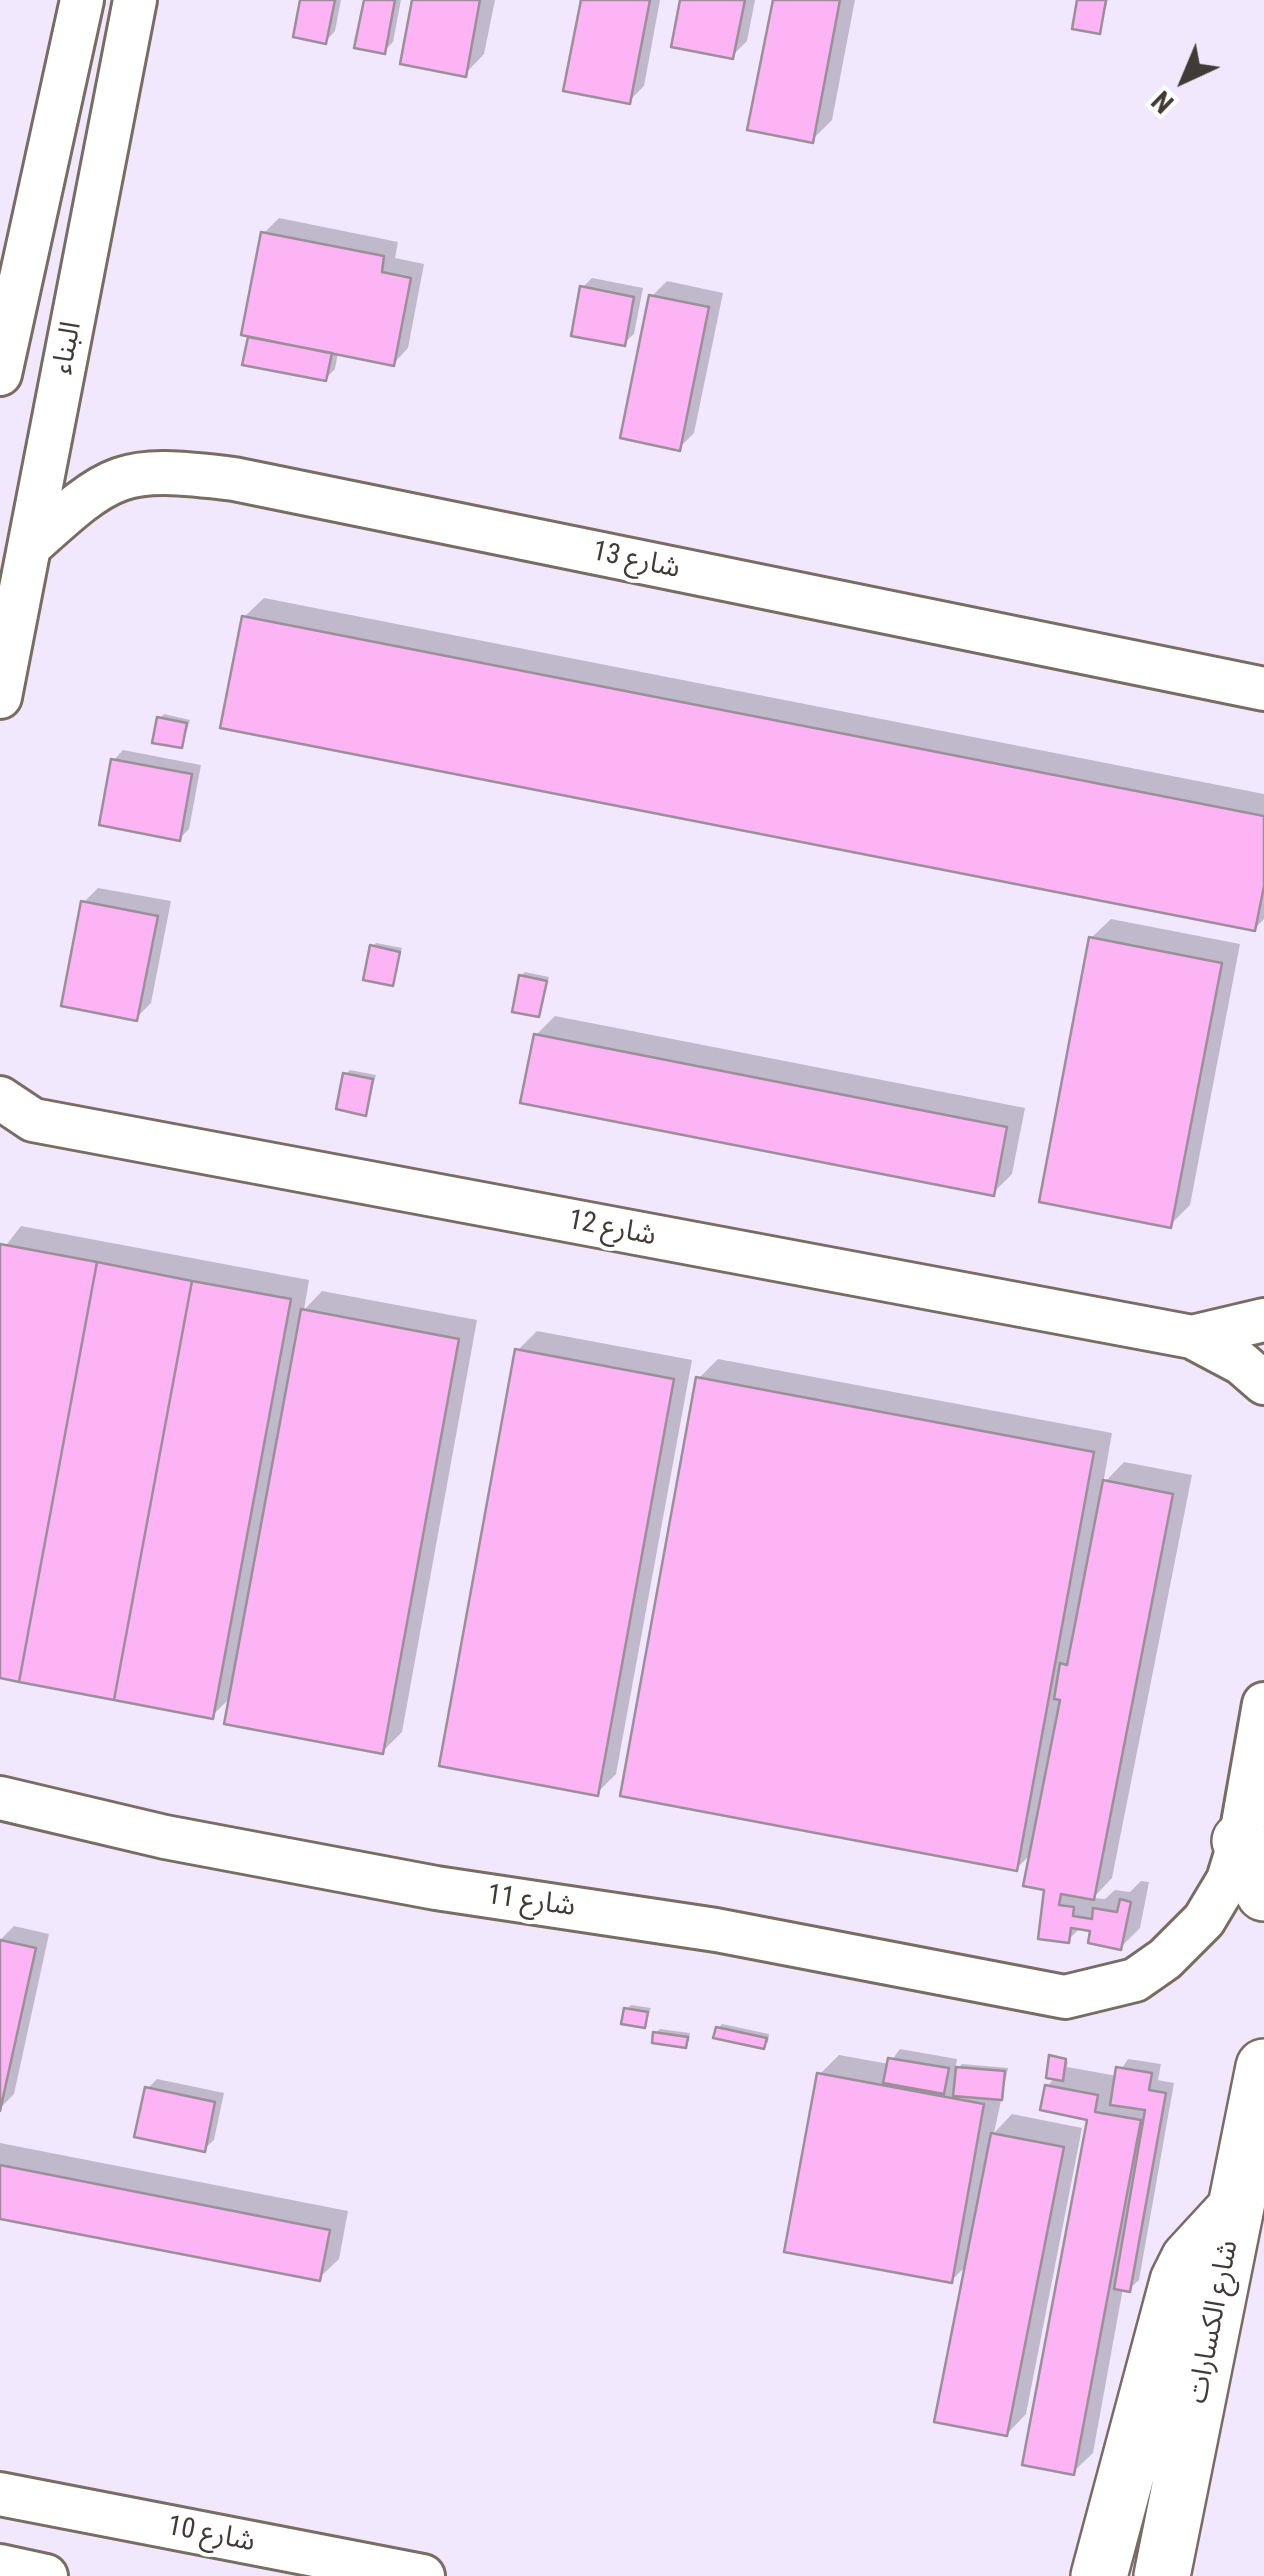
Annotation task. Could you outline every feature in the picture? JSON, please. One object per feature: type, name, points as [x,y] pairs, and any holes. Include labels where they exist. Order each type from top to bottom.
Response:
[{"type":"street","points":[[0,374],[5,331],[82,0]]},
{"type":"street","name":"البناء","points":[[0,697],[135,0]]},
{"type":"street","name":"شارع 13","points":[[29,547],[92,490],[122,477],[160,470],[254,483],[1264,688]]},
{"type":"street","name":"شارع 12","points":[[11,1116],[1192,1337],[1241,1363],[1264,1383]]},
{"type":"street","name":"شارع 12","points":[[1192,1337],[1264,1320]]},
{"type":"street","points":[[1264,1704],[1240,1842],[1264,1893]]},
{"type":"street","name":"شارع 11","points":[[0,1798],[165,1836],[436,1888],[716,1930],[1065,1997],[1135,1980],[1165,1960],[1204,1920],[1228,1880],[1240,1842]]},
{"type":"street","name":"شارع الكسارات","points":[[1162,2576],[1264,2068]]},
{"type":"street","points":[[1099,2576],[1178,2281],[1189,2259],[1237,2207]]},
{"type":"street","name":"شارع 10","points":[[0,2494],[423,2576]]},
{"type":"street","points":[[0,2566],[46,2576]]},
{"type":"shaded area","points":[[0,0],[1264,0],[1264,2576],[0,2576]]},
{"type":"building","points":[[300,0],[335,0],[326,44],[293,37]]},
{"type":"building","points":[[364,0],[395,0],[385,54],[354,48]]},
{"type":"building","points":[[412,0],[480,0],[466,77],[400,64]]},
{"type":"building","points":[[581,0],[650,0],[630,104],[563,91]]},
{"type":"building","points":[[680,0],[745,0],[733,59],[671,47]]},
{"type":"building","points":[[773,0],[840,0],[813,143],[747,130]]},
{"type":"building","points":[[1077,0],[1106,0],[1100,34],[1072,29]]},
{"type":"building","points":[[261,232],[384,256],[382,272],[411,278],[394,366],[241,335]]},
{"type":"building","points":[[580,286],[634,297],[625,346],[571,336]]},
{"type":"building","points":[[649,295],[709,307],[680,451],[620,438]]},
{"type":"building","points":[[248,337],[332,353],[326,381],[242,365]]},
{"type":"building","points":[[242,616],[1264,816],[1264,886],[1255,931],[220,728]]},
{"type":"building","points":[[157,717],[187,723],[182,748],[152,743]]},
{"type":"building","points":[[111,759],[192,774],[180,841],[99,825]]},
{"type":"building","points":[[81,901],[158,916],[137,1021],[61,1006]]},
{"type":"building","points":[[1089,937],[1222,963],[1171,1228],[1039,1202]]},
{"type":"building","points":[[370,945],[400,952],[393,986],[363,980]]},
{"type":"building","points":[[519,975],[547,981],[539,1017],[512,1012]]},
{"type":"building","points":[[534,1034],[1007,1127],[994,1196],[520,1103]]},
{"type":"building","points":[[343,1073],[373,1079],[366,1116],[336,1109]]},
{"type":"building","points":[[0,1244],[97,1262],[19,1682],[0,1678]]},
{"type":"building","points":[[97,1262],[192,1281],[114,1700],[19,1682]]},
{"type":"building","points":[[192,1281],[291,1299],[213,1719],[114,1700]]},
{"type":"building","points":[[301,1309],[459,1339],[383,1754],[224,1724]]},
{"type":"building","points":[[515,1349],[674,1379],[598,1796],[439,1766]]},
{"type":"building","points":[[696,1377],[1094,1452],[1017,1871],[620,1796]]},
{"type":"building","points":[[1103,1480],[1173,1494],[1094,1900],[1061,1894],[1059,1905],[1074,1907],[1073,1916],[1092,1919],[1093,1908],[1117,1912],[1120,1899],[1131,1902],[1121,1950],[1088,1943],[1090,1931],[1071,1928],[1069,1943],[1038,1939],[1044,1890],[1023,1886],[1060,1700],[1054,1699],[1060,1663],[1067,1665]]},
{"type":"building","points":[[0,1940],[36,1948],[0,2111]]},
{"type":"building","points":[[624,2008],[648,2012],[645,2028],[621,2024]]},
{"type":"building","points":[[716,2027],[767,2038],[764,2049],[713,2038]]},
{"type":"building","points":[[653,2032],[688,2037],[686,2048],[652,2043]]},
{"type":"building","points":[[1049,2055],[1066,2059],[1063,2081],[1046,2078]]},
{"type":"building","points":[[888,2058],[949,2068],[944,2094],[883,2083]]},
{"type":"building","points":[[956,2067],[1005,2071],[1002,2100],[953,2096]]},
{"type":"building","points":[[1116,2067],[1152,2073],[1149,2090],[1166,2093],[1130,2292],[1114,2289],[1145,2110],[1110,2105]]},
{"type":"building","points":[[817,2073],[984,2104],[952,2283],[784,2252]]},
{"type":"building","points":[[1045,2085],[1098,2095],[1095,2112],[1141,2120],[1074,2475],[1022,2465],[1087,2120],[1040,2110]]},
{"type":"building","points":[[145,2087],[215,2102],[205,2152],[134,2137]]},
{"type":"building","points":[[991,2133],[1064,2147],[1007,2436],[934,2422]]},
{"type":"building","points":[[0,2165],[330,2230],[320,2281],[0,2219]]}]
